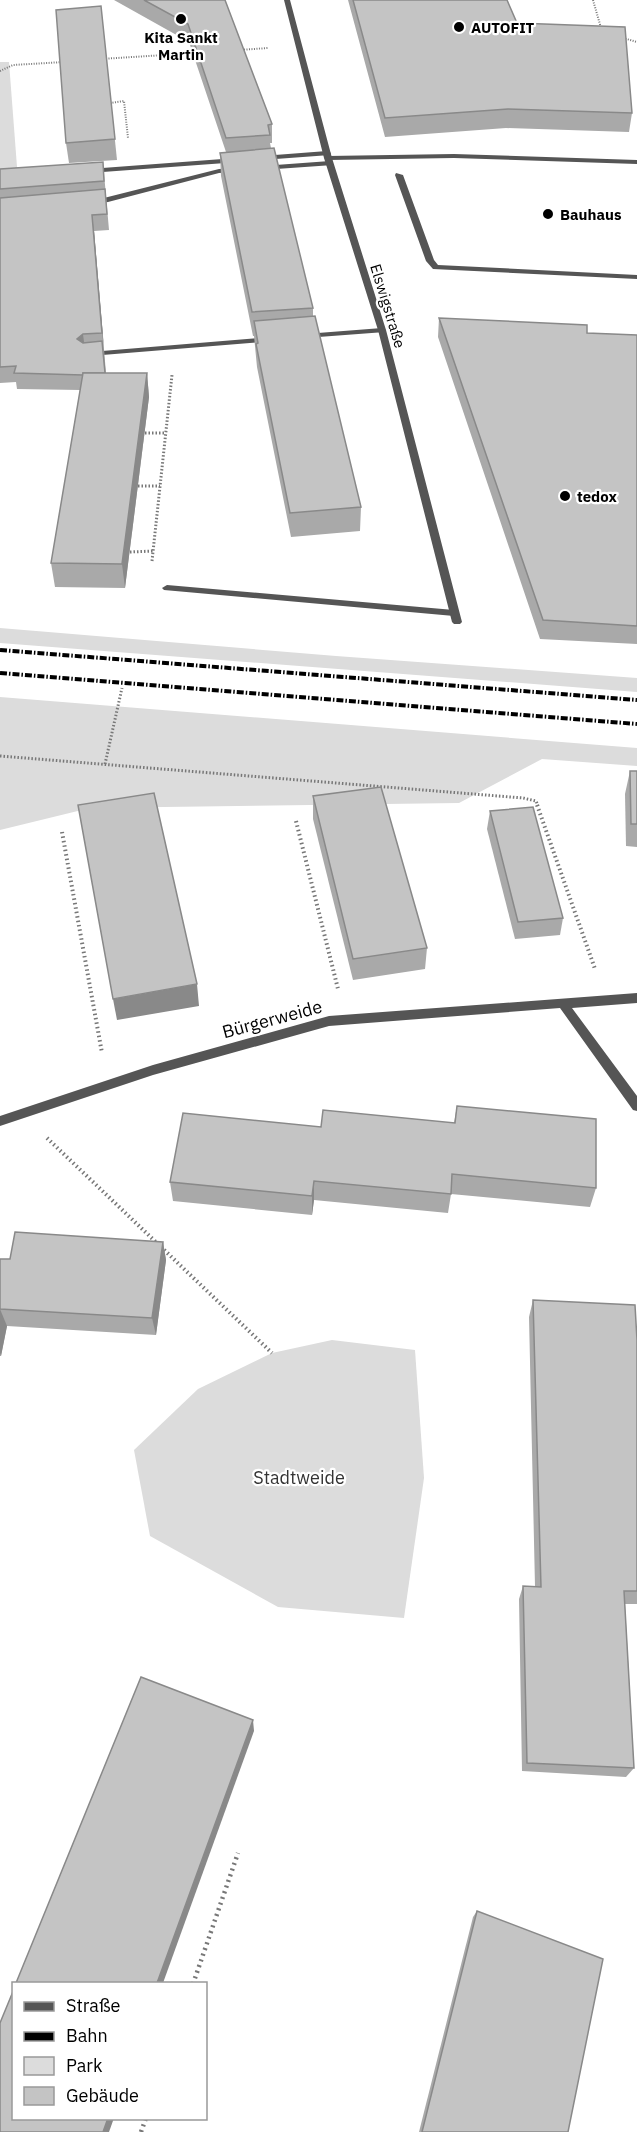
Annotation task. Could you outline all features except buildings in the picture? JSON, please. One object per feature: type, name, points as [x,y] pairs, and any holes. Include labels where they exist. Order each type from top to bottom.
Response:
[{"type":"street","name":"Elswigstraße","points":[[167,588],[456,618],[382,330],[328,158],[287,0]]},
{"type":"street","points":[[258,158],[454,156],[637,162]]},
{"type":"street","points":[[252,169],[328,158]]},
{"type":"street","points":[[84,172],[246,159]]},
{"type":"street","points":[[87,202],[108,200],[219,171],[241,170]]},
{"type":"street","points":[[399,175],[430,261],[436,267],[637,277]]},
{"type":"street","points":[[299,336],[382,330]]},
{"type":"street","points":[[85,354],[275,338]]},
{"type":"street","name":"Bürgerweide","points":[[0,1121],[153,1070],[329,1021],[637,998]]},
{"type":"street","points":[[563,1004],[637,1106]]},
{"type":"path","points":[[593,0],[602,32]]},
{"type":"path","points":[[620,37],[637,42]]},
{"type":"path","points":[[239,50],[298,45]]},
{"type":"path","points":[[96,60],[203,52]]},
{"type":"path","points":[[0,71],[13,65],[72,61]]},
{"type":"path","points":[[110,103],[124,101],[132,167]]},
{"type":"path","points":[[167,588],[149,586],[173,364]]},
{"type":"path","points":[[145,433],[166,433]]},
{"type":"path","points":[[138,486],[160,486]]},
{"type":"path","points":[[130,552],[153,551]]},
{"type":"path","points":[[105,764],[122,688]]},
{"type":"path","points":[[0,756],[524,798],[536,801],[606,1000]]},
{"type":"path","points":[[296,821],[346,1019]]},
{"type":"path","points":[[62,832],[108,1085]]},
{"type":"path","points":[[20,1113],[153,1236],[272,1353]]},
{"type":"path","points":[[193,1982],[238,1853]]},
{"type":"green space","points":[[0,62],[9,62],[18,180],[0,181]]},
{"type":"green space","points":[[0,628],[637,678],[637,692],[0,643]]},
{"type":"green space","points":[[0,697],[637,748],[637,766],[542,759],[459,803],[90,808],[0,830]]},
{"type":"green space","name":"Stadtweide","points":[[332,1340],[415,1350],[424,1478],[404,1618],[278,1607],[150,1536],[134,1450],[198,1389],[272,1353]]},
{"type":"railway","points":[[0,650],[637,700]]},
{"type":"railway","points":[[0,673],[637,724]]},
{"type":"place","name":"Kita Sankt Martin","points":[[181,19]]},
{"type":"place","name":"AUTOFIT","points":[[459,27]]},
{"type":"place","name":"Bauhaus","points":[[548,214]]},
{"type":"place","name":"tedox","points":[[565,496]]}]
